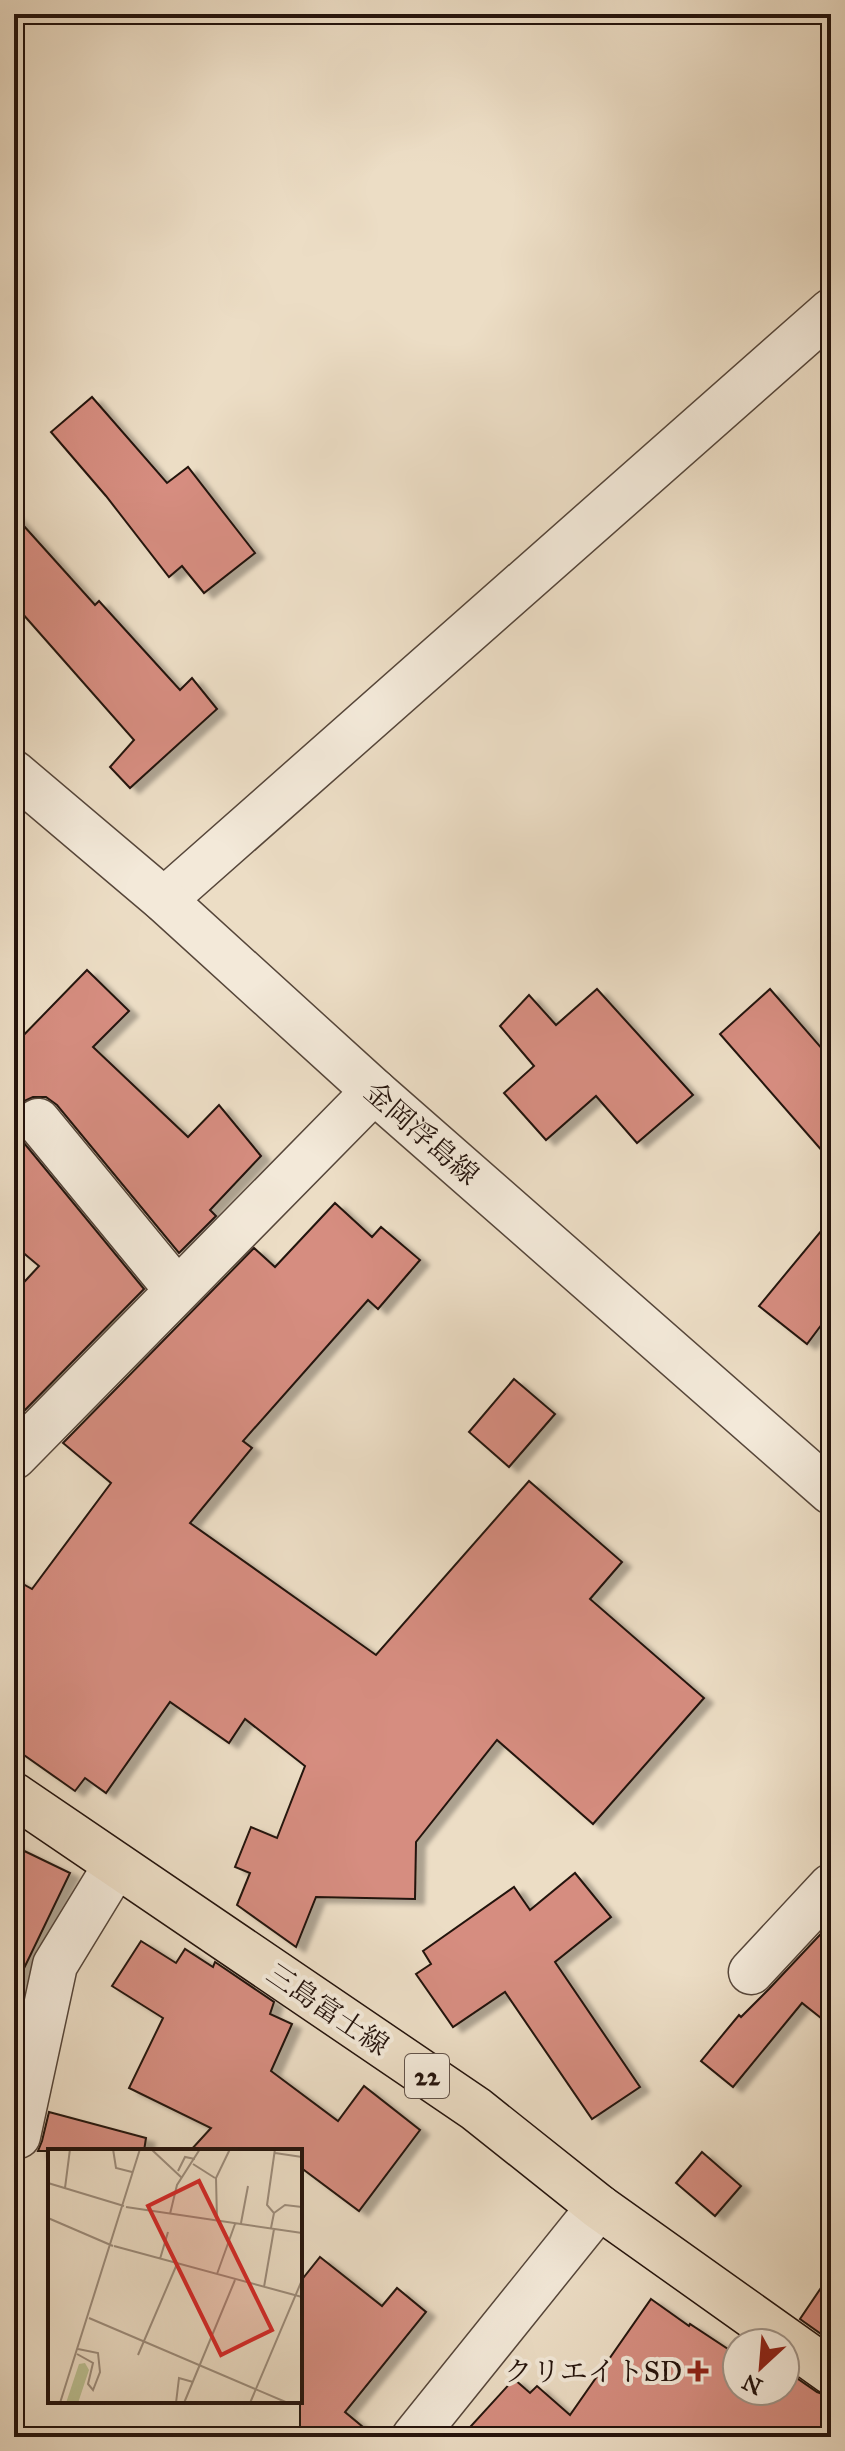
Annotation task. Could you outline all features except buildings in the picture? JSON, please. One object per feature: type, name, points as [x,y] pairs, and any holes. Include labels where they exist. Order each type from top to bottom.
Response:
[{"type":"main road","name":"三島富士線","points":[[19,1807],[116,1865],[476,2109],[599,2207],[831,2372]]},
{"type":"street","points":[[164,900],[831,311]]},
{"type":"street","name":"金岡浮島線","points":[[14,773],[164,900],[374,1091],[831,1492]]},
{"type":"street","points":[[14,1457],[374,1091]]},
{"type":"street","points":[[38,1121],[177,1290]]},
{"type":"street","points":[[18,2136],[55,1965],[116,1865]]},
{"type":"street","points":[[751,1972],[831,1886]]},
{"type":"street","points":[[414,2437],[599,2207]]},
{"type":"place","name":"クリエイトSD","points":[[698,2371]]}]
